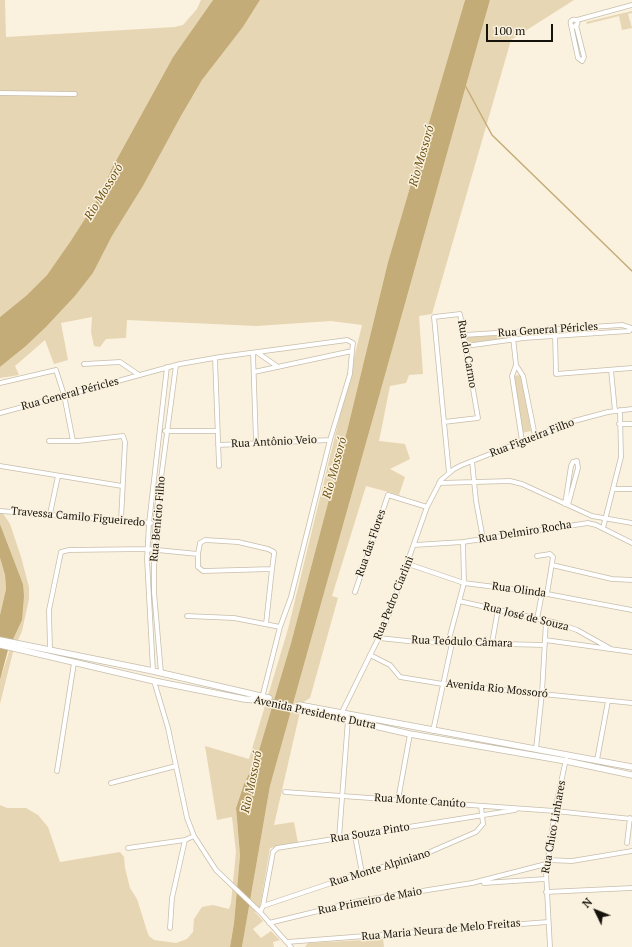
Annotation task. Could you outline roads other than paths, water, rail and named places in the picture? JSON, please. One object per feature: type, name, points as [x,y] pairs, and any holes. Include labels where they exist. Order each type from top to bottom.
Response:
[{"type":"main road","name":"Avenida Presidente Dutra","points":[[0,640],[20,648],[74,663],[154,681],[244,700],[264,699]]},
{"type":"main road","name":"Avenida Presidente Dutra","points":[[0,645],[50,650],[153,671],[410,734],[566,761],[632,775]]},
{"type":"main road","points":[[111,671],[113,663]]},
{"type":"main road","name":"Avenida Presidente Dutra","points":[[300,707],[342,712],[433,731],[567,754],[632,767]]},
{"type":"main road","points":[[482,747],[483,740]]},
{"type":"street","points":[[576,23],[584,57],[582,61],[578,58],[570,25],[571,20],[576,23],[632,5]]},
{"type":"street","points":[[0,93],[75,94]]},
{"type":"street","name":"Rua do Carmo","points":[[444,422],[478,418],[460,314],[434,317],[444,422],[449,473]]},
{"type":"street","name":"Rua General Péricles","points":[[464,335],[622,325],[632,328]]},
{"type":"street","name":"Rua General Péricles","points":[[466,346],[514,339],[629,331],[632,328]]},
{"type":"street","points":[[554,330],[556,374],[632,368]]},
{"type":"street","points":[[513,333],[516,365],[512,376],[522,441]]},
{"type":"street","name":"Rua General Péricles","points":[[0,413],[167,367],[215,358],[347,340],[352,342],[352,351]]},
{"type":"street","points":[[254,372],[352,351],[350,374],[330,440],[291,597],[280,627],[264,699]]},
{"type":"street","points":[[256,443],[254,372],[255,353],[278,367]]},
{"type":"street","points":[[215,358],[219,466]]},
{"type":"street","name":"Rua General Péricles","points":[[84,364],[120,362],[139,375]]},
{"type":"street","points":[[516,365],[523,376],[535,436]]},
{"type":"street","name":"Rua Benício Filho","points":[[160,673],[154,584],[154,550],[156,523],[176,366]]},
{"type":"street","name":"Rua Benício Filho","points":[[153,671],[147,584],[147,549],[167,367]]},
{"type":"street","points":[[0,383],[55,369],[64,395],[74,441]]},
{"type":"street","points":[[611,370],[615,411]]},
{"type":"street","name":"Rua Figueira Filho","points":[[439,483],[449,473],[472,461],[574,421],[615,411],[632,409]]},
{"type":"street","points":[[603,528],[621,457],[619,424],[620,410]]},
{"type":"street","points":[[619,424],[632,424]]},
{"type":"street","name":"Rua Antônio Veio","points":[[161,431],[218,432]]},
{"type":"street","points":[[49,441],[74,441],[123,436],[125,439],[121,520]]},
{"type":"street","name":"Rua Antônio Veio","points":[[218,445],[330,440]]},
{"type":"street","points":[[472,461],[483,539]]},
{"type":"street","points":[[577,461],[578,468],[567,505],[571,466],[573,462],[577,461]]},
{"type":"street","points":[[0,466],[122,486]]},
{"type":"street","points":[[50,514],[58,476]]},
{"type":"street","points":[[439,483],[499,480],[516,482],[592,516],[632,523]]},
{"type":"street","name":"Rua Pedro Ciarlini","points":[[342,712],[379,638],[408,564],[427,507],[439,483]]},
{"type":"street","points":[[613,488],[632,489]]},
{"type":"street","name":"Rua das Flores","points":[[355,592],[388,495],[427,507]]},
{"type":"street","name":"Travessa Camilo Figueiredo","points":[[2,511],[156,523]]},
{"type":"street","name":"Rua Delmiro Rocha","points":[[414,545],[463,542],[575,523],[588,523],[603,528],[632,543]]},
{"type":"street","points":[[266,624],[274,552],[264,547],[238,542],[205,540],[200,543],[198,567],[201,570],[272,569]]},
{"type":"street","points":[[433,731],[450,643],[464,583],[463,542]]},
{"type":"street","points":[[50,650],[49,610],[61,552],[69,550],[147,549],[198,554]]},
{"type":"street","points":[[537,556],[552,555],[552,565],[537,618]]},
{"type":"street","name":"Rua Olinda","points":[[408,564],[464,583],[544,594],[632,610]]},
{"type":"street","points":[[552,565],[612,578],[632,580]]},
{"type":"street","points":[[147,584],[154,584]]},
{"type":"street","name":"Rua José de Souza","points":[[459,601],[537,618],[577,630],[611,649]]},
{"type":"street","points":[[492,643],[498,609]]},
{"type":"street","points":[[187,616],[234,618],[280,627]]},
{"type":"street","points":[[536,749],[542,693],[546,621]]},
{"type":"street","points":[[150,634],[157,634]]},
{"type":"street","name":"Rua Teódulo Câmara","points":[[379,638],[450,643],[545,645]]},
{"type":"street","name":"Rua José de Souza","points":[[545,640],[632,652]]},
{"type":"street","name":"Avenida Rio Mossoró","points":[[370,655],[390,665],[400,677],[443,684],[632,703]]},
{"type":"street","points":[[57,771],[74,663]]},
{"type":"street","points":[[154,681],[176,766],[187,818],[194,836],[206,857],[233,888],[260,912],[269,924],[291,947]]},
{"type":"street","points":[[597,760],[608,701]]},
{"type":"street","points":[[339,838],[348,719]]},
{"type":"street","points":[[398,800],[410,734]]},
{"type":"street","name":"Rua Chico Linhares","points":[[550,947],[545,879],[555,811],[567,754]]},
{"type":"street","points":[[111,783],[176,766]]},
{"type":"street","name":"Rua Monte Canúto","points":[[285,792],[555,811]]},
{"type":"street","name":"Rua Monte Alpiniano","points":[[262,906],[362,873],[416,858],[476,832],[483,824],[481,806]]},
{"type":"street","name":"Rua Souza Pinto","points":[[262,906],[274,850],[281,847],[522,809]]},
{"type":"street","points":[[555,811],[631,819],[627,843]]},
{"type":"street","points":[[128,848],[185,840],[194,836]]},
{"type":"street","points":[[356,836],[362,873]]},
{"type":"street","points":[[170,928],[172,898],[185,840]]},
{"type":"street","name":"Rua Primeiro de Maio","points":[[269,924],[352,903],[472,883],[547,862],[572,861],[632,851]]},
{"type":"street","name":"Rua Primeiro de Maio","points":[[472,883],[545,879]]},
{"type":"street","points":[[546,892],[632,888]]},
{"type":"street","points":[[260,912],[262,906]]},
{"type":"street","name":"Rua Maria Neura de Melo Freitas","points":[[287,942],[548,922]]},
{"type":"water","name":"Rio Mossoró","points":[[213,0],[260,0],[243,27],[202,80],[143,186],[112,236],[93,273],[75,296],[46,327],[26,346],[0,367],[0,317],[27,295],[47,275],[70,242],[99,197],[112,168],[173,57]]},
{"type":"water","name":"Rio Mossoró","points":[[465,0],[490,0],[270,786],[242,947],[230,947],[234,923],[240,855],[236,808],[244,784],[257,757],[291,643],[347,431],[388,262]]},
{"type":"water","points":[[0,524],[23,584],[24,596],[22,620],[8,650],[0,680],[0,615],[6,589],[5,575],[0,558]]},
{"type":"waterway","points":[[466,87],[492,135],[632,271]]}]
